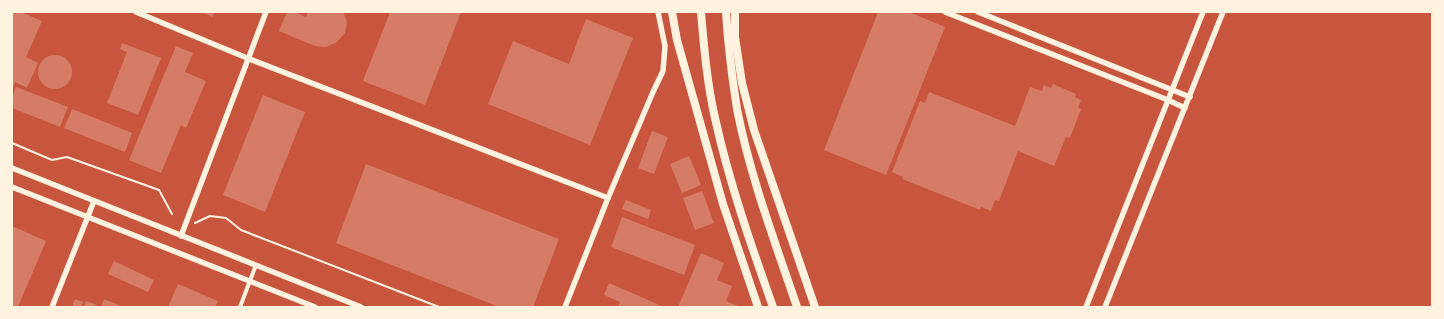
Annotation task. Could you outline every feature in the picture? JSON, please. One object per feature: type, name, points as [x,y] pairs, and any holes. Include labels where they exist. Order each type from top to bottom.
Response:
[{"type":"highway","points":[[672,12],[677,40],[723,204],[758,307]]},
{"type":"highway","points":[[701,12],[706,64],[715,118],[735,195],[773,307]]},
{"type":"highway","points":[[726,12],[729,58],[739,118],[767,217],[797,307]]},
{"type":"highway","points":[[735,12],[735,37],[742,84],[754,130],[815,307]]},
{"type":"street","points":[[136,12],[247,58],[608,198]]},
{"type":"street","points":[[181,236],[247,58],[266,12]]},
{"type":"street","points":[[566,307],[608,198],[663,71],[665,46],[658,12]]},
{"type":"street","points":[[945,12],[1185,108]]},
{"type":"street","points":[[978,12],[1190,97]]},
{"type":"street","points":[[1086,307],[1204,12]]},
{"type":"street","points":[[1105,307],[1223,12]]},
{"type":"street","points":[[12,168],[360,307]]},
{"type":"street","points":[[12,187],[316,307]]},
{"type":"street","points":[[52,307],[94,201]]},
{"type":"street","points":[[240,307],[256,265]]},
{"type":"path","points":[[12,143],[52,160],[67,157],[159,190],[172,214]]},
{"type":"path","points":[[194,223],[210,216],[226,218],[241,230],[440,307]]},
{"type":"building","points":[[12,12],[21,12],[42,21],[26,57],[38,63],[27,88],[15,82],[12,89]]},
{"type":"building","points":[[201,12],[214,12],[213,17]]},
{"type":"building","points":[[287,12],[294,12],[306,17],[308,12],[344,12],[347,22],[345,33],[337,42],[326,47],[315,46],[279,31]]},
{"type":"building","points":[[390,12],[461,12],[425,105],[363,81]]},
{"type":"building","points":[[878,12],[909,12],[945,27],[886,175],[824,150]]},
{"type":"building","points":[[586,19],[633,38],[590,145],[488,104],[513,41],[569,64]]},
{"type":"building","points":[[122,43],[161,58],[138,115],[107,103],[127,52],[120,49]]},
{"type":"building","points":[[176,46],[193,53],[185,72],[206,81],[186,128],[181,125],[161,173],[129,160]]},
{"type":"building","points":[[52,55],[58,55],[67,60],[71,66],[71,78],[67,84],[58,89],[52,89],[43,84],[38,75],[38,69],[43,60]]},
{"type":"building","points":[[1053,84],[1076,94],[1075,97],[1081,100],[1078,108],[1081,109],[1070,138],[1066,137],[1054,166],[1018,151],[999,201],[995,200],[991,211],[981,207],[980,210],[902,179],[903,177],[892,172],[920,101],[925,103],[929,92],[1015,126],[1030,87],[1042,91],[1044,85],[1051,88]]},
{"type":"building","points":[[16,87],[68,107],[60,127],[12,108],[12,97]]},
{"type":"building","points":[[263,95],[305,112],[265,212],[223,195]]},
{"type":"building","points":[[72,109],[132,133],[125,152],[64,128]]},
{"type":"building","points":[[652,131],[668,137],[654,174],[638,168]]},
{"type":"building","points":[[689,156],[701,185],[682,193],[670,164]]},
{"type":"building","points":[[366,164],[559,239],[533,307],[499,307],[336,243]]},
{"type":"building","points":[[702,191],[714,223],[695,230],[683,198]]},
{"type":"building","points":[[626,200],[651,210],[648,219],[622,209]]},
{"type":"building","points":[[622,217],[695,245],[684,275],[611,247]]},
{"type":"building","points":[[12,226],[46,241],[18,307],[12,307]]},
{"type":"building","points":[[701,253],[724,263],[717,280],[732,286],[726,301],[740,307],[678,307]]},
{"type":"building","points":[[114,261],[154,280],[148,292],[108,274]]},
{"type":"building","points":[[609,283],[664,307],[618,307],[620,302],[604,295]]},
{"type":"building","points":[[178,284],[218,301],[215,307],[168,307]]},
{"type":"building","points":[[75,299],[83,302],[81,307],[72,307]]},
{"type":"building","points":[[104,299],[124,307],[101,307]]},
{"type":"building","points":[[86,301],[97,305],[96,307],[84,307]]}]
